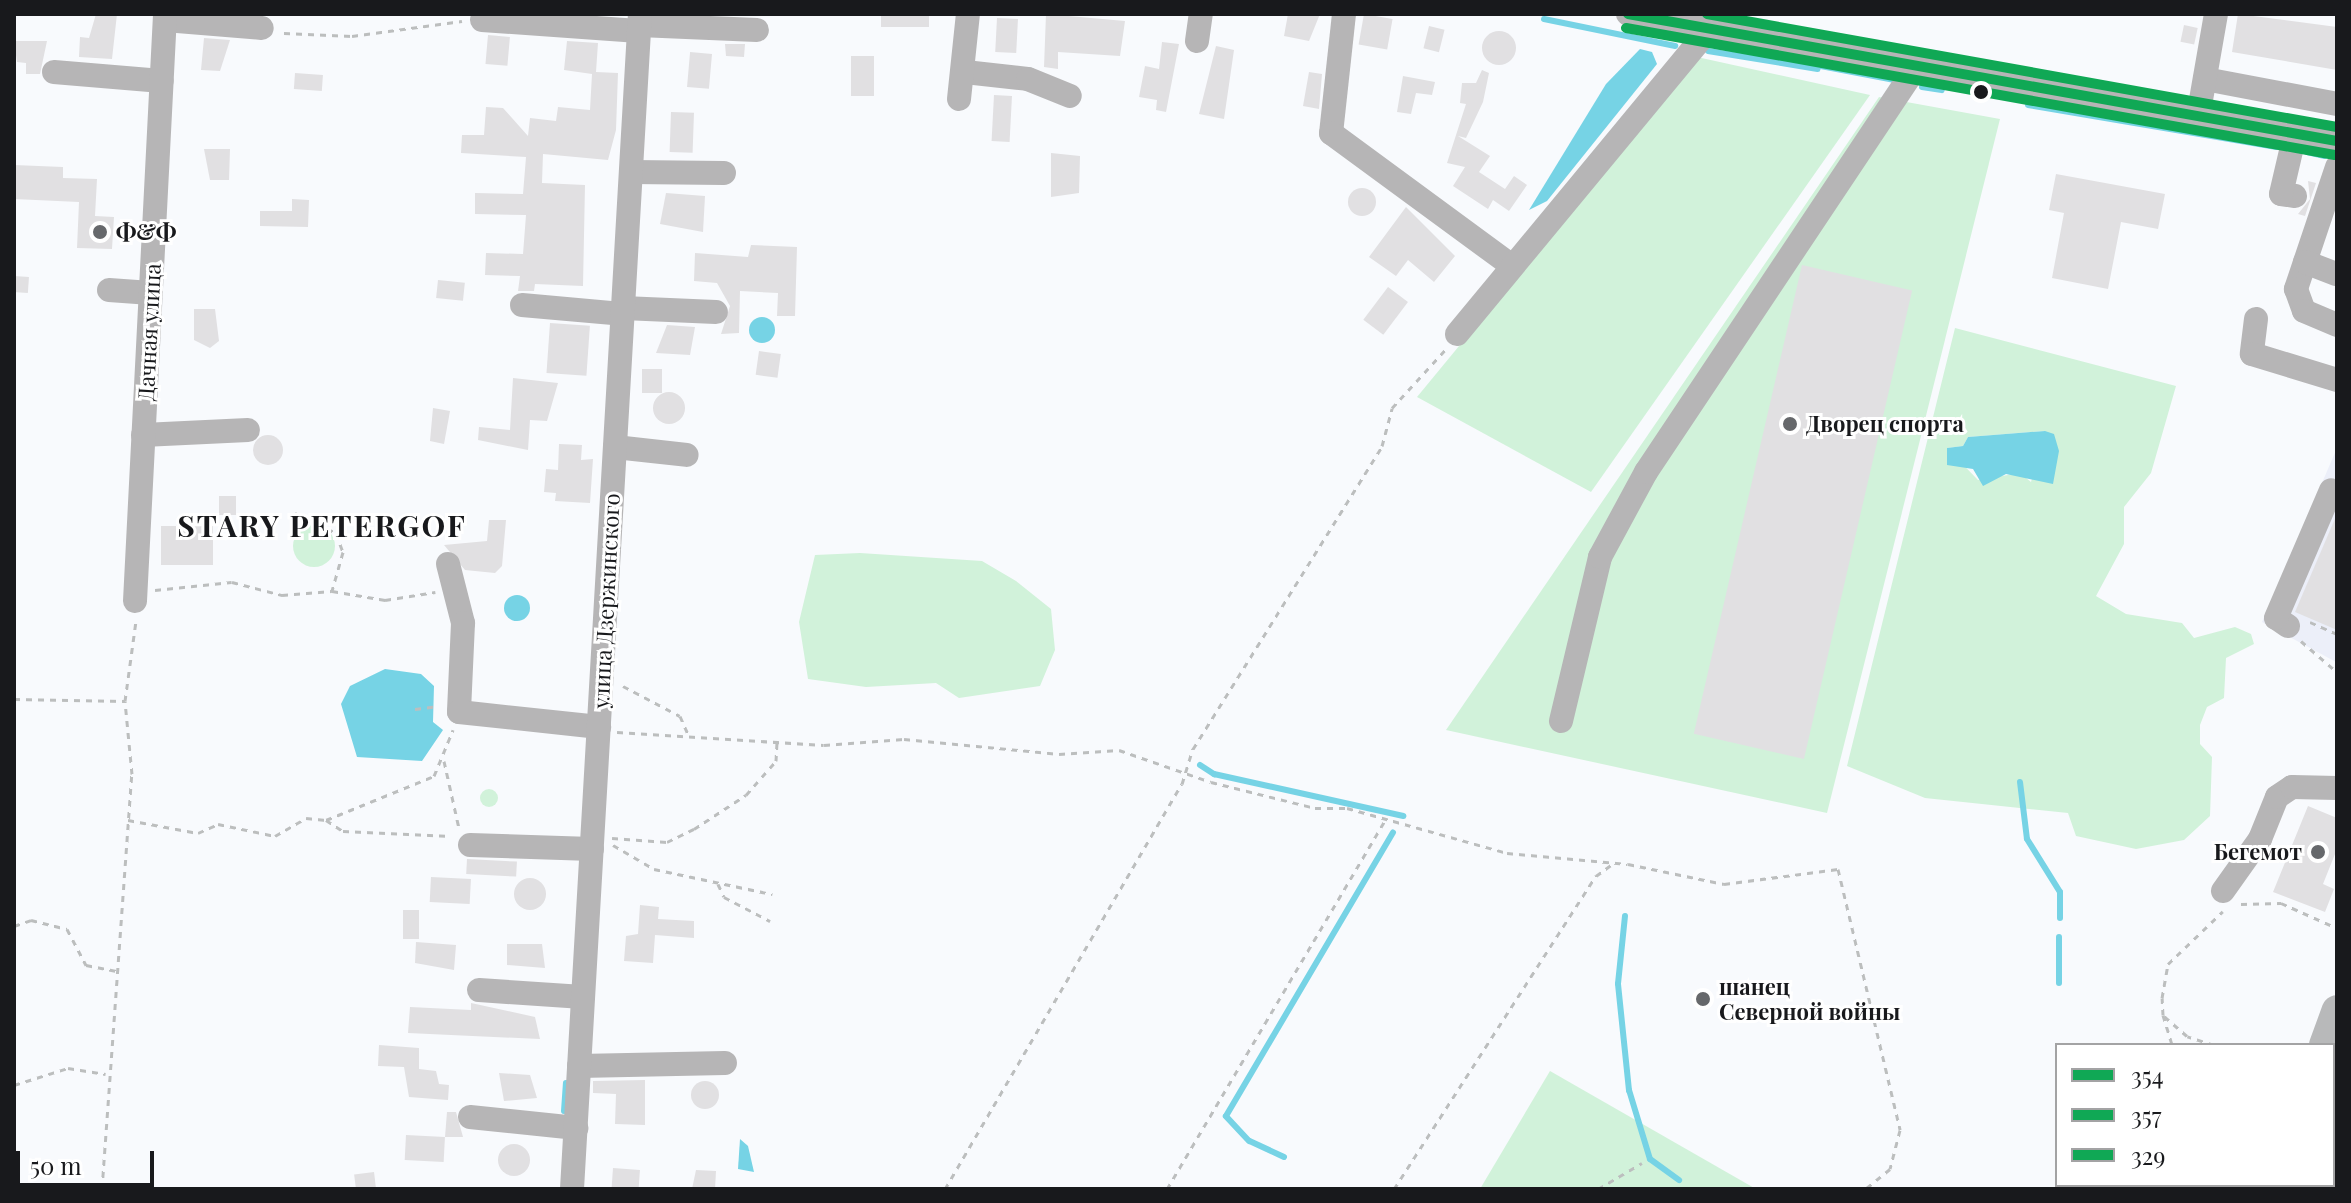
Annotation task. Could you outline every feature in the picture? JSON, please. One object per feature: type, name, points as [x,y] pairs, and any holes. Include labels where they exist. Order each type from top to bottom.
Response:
[{"type":"main road","points":[[2325,1043],[2337,1010]]},
{"type":"street","points":[[959,99],[965,72],[968,14]]},
{"type":"street","points":[[1197,41],[1201,14]]},
{"type":"street","points":[[1344,14],[1331,133],[1512,266]]},
{"type":"street","points":[[1628,14],[1714,21],[1917,66],[2337,141]]},
{"type":"street","points":[[2198,117],[2216,14]]},
{"type":"street","points":[[165,17],[262,28]]},
{"type":"street","name":"Дачная улица","points":[[135,595],[165,17]]},
{"type":"street","points":[[482,20],[757,30]]},
{"type":"street","points":[[1457,334],[1714,21]]},
{"type":"street","name":"улица Дзержинского","points":[[572,1189],[640,24]]},
{"type":"street","points":[[1561,721],[1607,545],[1646,472],[1917,66]]},
{"type":"street","points":[[54,72],[162,81]]},
{"type":"street","points":[[965,72],[1028,79],[1070,96]]},
{"type":"street","points":[[2205,79],[2337,104]]},
{"type":"street","points":[[2295,134],[2281,194],[2295,196]]},
{"type":"street","points":[[2337,167],[2332,196],[2305,262],[2296,302],[2337,325]]},
{"type":"street","points":[[632,172],[724,173]]},
{"type":"street","points":[[2305,262],[2337,274]]},
{"type":"street","points":[[109,290],[151,293]]},
{"type":"street","points":[[522,305],[716,312]]},
{"type":"street","points":[[2256,319],[2252,354],[2337,380]]},
{"type":"street","points":[[143,435],[248,430]]},
{"type":"street","points":[[615,447],[687,455]]},
{"type":"street","points":[[2288,626],[2276,618],[2335,486]]},
{"type":"street","points":[[451,576],[463,623],[448,709],[599,727]]},
{"type":"street","points":[[2223,901],[2260,839],[2277,797],[2292,787],[2337,788]]},
{"type":"street","points":[[470,845],[592,849]]},
{"type":"street","points":[[479,990],[583,997]]},
{"type":"street","points":[[579,1066],[725,1063]]},
{"type":"street","points":[[470,1117],[576,1128]]},
{"type":"path","points":[[262,28],[352,36],[482,20]]},
{"type":"path","points":[[945,1189],[1185,773],[1382,446],[1392,408],[1457,334]]},
{"type":"path","points":[[295,513],[336,533],[343,552],[332,591]]},
{"type":"path","points":[[102,1189],[132,774],[125,701],[135,595],[232,582],[282,595],[332,591],[385,600],[451,576]]},
{"type":"path","points":[[2337,634],[2306,620],[2288,626],[2337,672]]},
{"type":"path","points":[[601,684],[652,700],[680,716],[688,734]]},
{"type":"path","points":[[14,699],[125,701]]},
{"type":"path","points":[[127,820],[198,833],[218,824],[268,837],[306,818],[326,820],[343,831],[462,839],[444,760],[448,709],[415,709]]},
{"type":"path","points":[[599,727],[777,743],[904,739],[1059,754],[1112,749],[1185,773],[1385,820],[1507,853],[1611,865],[1724,884],[1838,869],[1900,1130],[1890,1169],[1865,1189]]},
{"type":"path","points":[[772,894],[654,869],[604,838],[667,842],[694,829],[746,795],[776,761],[777,743]]},
{"type":"path","points":[[326,820],[434,776],[444,760]]},
{"type":"path","points":[[1167,1189],[1385,820]]},
{"type":"path","points":[[1394,1189],[1596,876],[1611,865]]},
{"type":"path","points":[[718,884],[724,897],[770,921]]},
{"type":"path","points":[[2171,1043],[2163,1015],[2168,964],[2223,901],[2281,903],[2337,928]]},
{"type":"path","points":[[14,926],[31,920],[67,929],[86,965],[116,971]]},
{"type":"path","points":[[2163,1015],[2187,1036],[2208,1043]]},
{"type":"path","points":[[14,1085],[68,1068],[108,1074]]},
{"type":"path","points":[[1598,1189],[1642,1163]]},
{"type":"shaded area","points":[[2337,448],[2337,659],[2336,662],[2262,622]]},
{"type":"green space","points":[[1697,57],[1870,95],[1591,492],[1417,397]]},
{"type":"green space","name":"Дворец спорта","points":[[1879,97],[2000,119],[1827,813],[1446,730]]},
{"type":"green space","points":[[1955,328],[2176,386],[2151,473],[2124,507],[2124,544],[2096,596],[2126,614],[2182,623],[2194,638],[2235,627],[2251,634],[2254,644],[2226,658],[2224,698],[2207,707],[2200,725],[2200,744],[2212,757],[2210,816],[2184,840],[2136,849],[2076,836],[2068,813],[1925,798],[1847,766]],"holes":[[[2045,431],[2031,482],[2020,473],[1978,480],[1947,448],[1963,446],[1968,437]]]},
{"type":"green space","points":[[314,525],[329,531],[335,546],[329,561],[314,567],[299,561],[293,546],[299,531]]},
{"type":"green space","points":[[860,553],[982,561],[1016,581],[1051,609],[1055,650],[1040,686],[959,698],[936,683],[866,687],[808,679],[799,622],[815,555]]},
{"type":"green space","points":[[485,789],[493,789],[498,798],[496,805],[485,807],[480,802],[480,794]]},
{"type":"green space","points":[[1550,1071],[1756,1189],[1480,1189]]},
{"type":"water","points":[[1640,49],[1652,52],[1657,64],[1547,201],[1529,210],[1606,84]]},
{"type":"water","points":[[762,317],[771,321],[775,330],[771,339],[762,343],[753,339],[749,330],[753,321]]},
{"type":"water","points":[[2045,431],[2054,434],[2059,451],[2053,484],[2006,474],[1983,486],[1973,469],[1947,465],[1947,448],[1963,446],[1968,437]]},
{"type":"water","points":[[517,595],[527,598],[530,608],[527,618],[517,621],[507,618],[504,608],[507,598]]},
{"type":"water","points":[[385,669],[421,674],[434,686],[433,722],[443,730],[422,761],[357,757],[341,704],[350,686]]},
{"type":"water","points":[[740,1139],[748,1146],[754,1172],[738,1169]]},
{"type":"building","points":[[96,14],[117,14],[112,59],[79,57],[80,37],[89,38]]},
{"type":"building","points":[[881,14],[929,14],[929,27],[881,27]]},
{"type":"building","points":[[1046,14],[1125,21],[1120,56],[1058,52],[1058,69],[1044,67]]},
{"type":"building","points":[[1288,14],[1320,14],[1309,41],[1284,36]]},
{"type":"building","points":[[1364,14],[1393,19],[1387,50],[1359,45]]},
{"type":"building","points":[[2238,14],[2337,27],[2337,70],[2232,52]]},
{"type":"building","points":[[997,18],[1018,19],[1016,53],[995,52]]},
{"type":"building","points":[[2184,25],[2198,28],[2194,45],[2180,42]]},
{"type":"building","points":[[1429,26],[1445,30],[1439,52],[1423,48]]},
{"type":"building","points":[[1499,31],[1511,36],[1516,48],[1511,60],[1499,65],[1487,60],[1482,48],[1487,36]]},
{"type":"building","points":[[488,35],[510,37],[507,66],[485,64]]},
{"type":"building","points":[[204,38],[230,40],[220,71],[201,70]]},
{"type":"building","points":[[14,41],[47,41],[40,74],[26,74],[26,63],[17,62]]},
{"type":"building","points":[[567,41],[598,43],[596,72],[618,73],[616,130],[608,160],[543,154],[542,183],[585,185],[583,286],[535,284],[534,291],[518,291],[520,276],[485,275],[486,253],[523,254],[526,215],[475,214],[475,193],[523,194],[526,157],[461,153],[462,135],[484,135],[486,107],[503,108],[528,136],[530,118],[556,121],[558,107],[590,110],[592,74],[564,70]]},
{"type":"building","points":[[1162,42],[1179,44],[1166,112],[1156,110],[1157,100],[1139,97],[1145,66],[1159,69]]},
{"type":"building","points":[[725,44],[745,44],[744,57],[726,56]]},
{"type":"building","points":[[1216,46],[1234,50],[1224,119],[1199,114]]},
{"type":"building","points":[[690,52],[712,54],[709,89],[687,87]]},
{"type":"building","points":[[851,56],[874,56],[874,96],[851,96]]},
{"type":"building","points":[[1482,70],[1489,73],[1483,102],[1466,138],[1458,136],[1490,156],[1479,172],[1505,189],[1514,176],[1527,185],[1509,211],[1493,200],[1488,209],[1453,186],[1465,167],[1447,163],[1466,104],[1460,103],[1462,83],[1476,83]]},
{"type":"building","points":[[1309,72],[1322,74],[1319,109],[1303,106]]},
{"type":"building","points":[[295,73],[323,75],[322,91],[294,89]]},
{"type":"building","points":[[1403,76],[1435,82],[1432,95],[1416,93],[1411,114],[1397,112]]},
{"type":"building","points":[[994,95],[1012,96],[1010,142],[992,141]]},
{"type":"building","points":[[671,112],[694,113],[693,153],[670,152]]},
{"type":"building","points":[[204,149],[230,149],[229,180],[210,180]]},
{"type":"building","points":[[1051,153],[1080,156],[1079,193],[1051,197]]},
{"type":"building","points":[[14,165],[63,167],[63,178],[97,179],[95,216],[114,217],[112,249],[77,248],[79,202],[14,199]]},
{"type":"building","points":[[2056,174],[2165,194],[2158,229],[2121,222],[2108,289],[2052,278],[2064,213],[2049,210]]},
{"type":"building","points":[[2308,181],[2316,183],[2305,216],[2298,214],[2310,199]]},
{"type":"building","points":[[1362,188],[1372,192],[1376,202],[1372,212],[1362,216],[1352,212],[1348,202],[1352,192]]},
{"type":"building","points":[[666,193],[705,196],[703,232],[660,224]]},
{"type":"building","points":[[292,199],[309,200],[308,227],[260,226],[260,211],[292,211]]},
{"type":"building","points":[[1406,207],[1455,256],[1434,282],[1408,260],[1396,276],[1369,257]]},
{"type":"building","points":[[751,245],[797,247],[795,316],[777,316],[778,293],[740,291],[739,333],[721,334],[730,306],[717,283],[694,281],[695,253],[748,257]]},
{"type":"building","points":[[1802,265],[1912,290],[1804,759],[1694,734]]},
{"type":"building","points":[[14,276],[29,277],[28,293],[14,292]]},
{"type":"building","points":[[438,280],[465,283],[463,301],[436,298]]},
{"type":"building","points":[[1388,287],[1408,302],[1383,335],[1363,320]]},
{"type":"building","points":[[194,309],[215,309],[219,341],[210,348],[194,340]]},
{"type":"building","points":[[550,323],[590,326],[586,376],[547,373]]},
{"type":"building","points":[[667,325],[695,327],[690,355],[656,353]]},
{"type":"building","points":[[759,351],[781,354],[777,378],[756,375]]},
{"type":"building","points":[[642,369],[662,369],[662,393],[642,393]]},
{"type":"building","points":[[513,378],[558,383],[547,421],[530,420],[528,450],[478,440],[479,427],[510,430]]},
{"type":"building","points":[[669,392],[680,397],[685,408],[680,419],[669,424],[658,419],[653,408],[658,397]]},
{"type":"building","points":[[433,408],[450,411],[444,444],[430,441]]},
{"type":"building","points":[[268,435],[279,439],[283,450],[279,461],[268,465],[257,461],[253,450],[257,439]]},
{"type":"building","points":[[559,444],[582,445],[581,460],[593,459],[590,503],[555,501],[556,493],[544,492],[546,469],[558,470]]},
{"type":"building","points":[[219,496],[236,496],[236,515],[219,515]]},
{"type":"building","points":[[2337,514],[2337,630],[2295,612]]},
{"type":"building","points":[[489,520],[506,520],[502,566],[495,573],[465,570],[444,545],[487,541]]},
{"type":"building","points":[[161,526],[213,526],[213,565],[161,565]]},
{"type":"building","points":[[2308,806],[2337,818],[2337,849],[2323,884],[2334,889],[2325,912],[2273,892]]},
{"type":"building","points":[[467,859],[517,862],[516,877],[466,874]]},
{"type":"building","points":[[431,877],[471,879],[470,904],[430,902]]},
{"type":"building","points":[[530,878],[541,883],[546,894],[541,905],[530,910],[519,905],[514,894],[519,883]]},
{"type":"building","points":[[640,905],[659,907],[658,919],[694,921],[694,938],[655,935],[653,963],[624,961],[626,936],[638,934]]},
{"type":"building","points":[[403,910],[419,910],[419,939],[403,939]]},
{"type":"building","points":[[416,942],[456,945],[454,970],[415,963]]},
{"type":"building","points":[[507,944],[542,944],[545,968],[507,965]]},
{"type":"building","points":[[471,1003],[535,1017],[540,1039],[408,1033],[410,1007],[471,1010]]},
{"type":"building","points":[[379,1045],[419,1048],[419,1069],[436,1071],[439,1084],[449,1085],[448,1100],[409,1097],[404,1067],[378,1066]]},
{"type":"building","points":[[499,1073],[530,1075],[537,1098],[504,1101]]},
{"type":"building","points":[[645,1080],[645,1125],[615,1124],[616,1094],[593,1093],[593,1081]]},
{"type":"building","points":[[705,1081],[715,1085],[719,1095],[715,1105],[705,1109],[695,1105],[691,1095],[695,1085]]},
{"type":"building","points":[[447,1112],[456,1112],[463,1137],[445,1137]]},
{"type":"building","points":[[406,1135],[445,1137],[444,1162],[405,1160]]},
{"type":"building","points":[[514,1144],[526,1148],[530,1160],[526,1172],[514,1176],[502,1172],[498,1160],[502,1148]]},
{"type":"building","points":[[613,1168],[640,1170],[639,1189],[612,1189]]},
{"type":"building","points":[[696,1170],[716,1171],[715,1189],[692,1189]]},
{"type":"building","points":[[374,1172],[376,1188],[356,1189],[354,1174]]},
{"type":"waterway","points":[[1544,19],[1675,46]]},
{"type":"waterway","points":[[1716,46],[1899,81]]},
{"type":"waterway","points":[[1708,51],[1818,69]]},
{"type":"waterway","points":[[1922,87],[1942,90]]},
{"type":"waterway","points":[[2028,105],[2276,147]]},
{"type":"waterway","points":[[2307,152],[2325,156]]},
{"type":"waterway","points":[[1200,765],[1214,774],[1403,816]]},
{"type":"waterway","points":[[2020,782],[2027,839],[2060,892],[2060,918]]},
{"type":"waterway","points":[[1284,1157],[1249,1141],[1226,1116],[1393,833]]},
{"type":"waterway","points":[[1625,916],[1618,984],[1629,1090],[1650,1159],[1679,1180]]},
{"type":"waterway","points":[[2059,937],[2059,983]]},
{"type":"waterway","points":[[564,1111],[566,1083]]},
{"type":"transit line","name":"354","points":[[1628,14],[2337,141]]},
{"type":"transit line","name":"329","points":[[1707,14],[2337,127]]},
{"type":"transit line","name":"357","points":[[1626,28],[2335,155]]},
{"type":"place","name":"Ф&Ф","points":[[100,232]]},
{"type":"place","name":"Дворец спорта","points":[[1790,424]]},
{"type":"place","name":"Бегемот","points":[[2318,852]]},
{"type":"place","name":"шанец Северной войны","points":[[1703,999]]},
{"type":"district","name":"STARY PETERGOF","points":[[322,525]]}]
